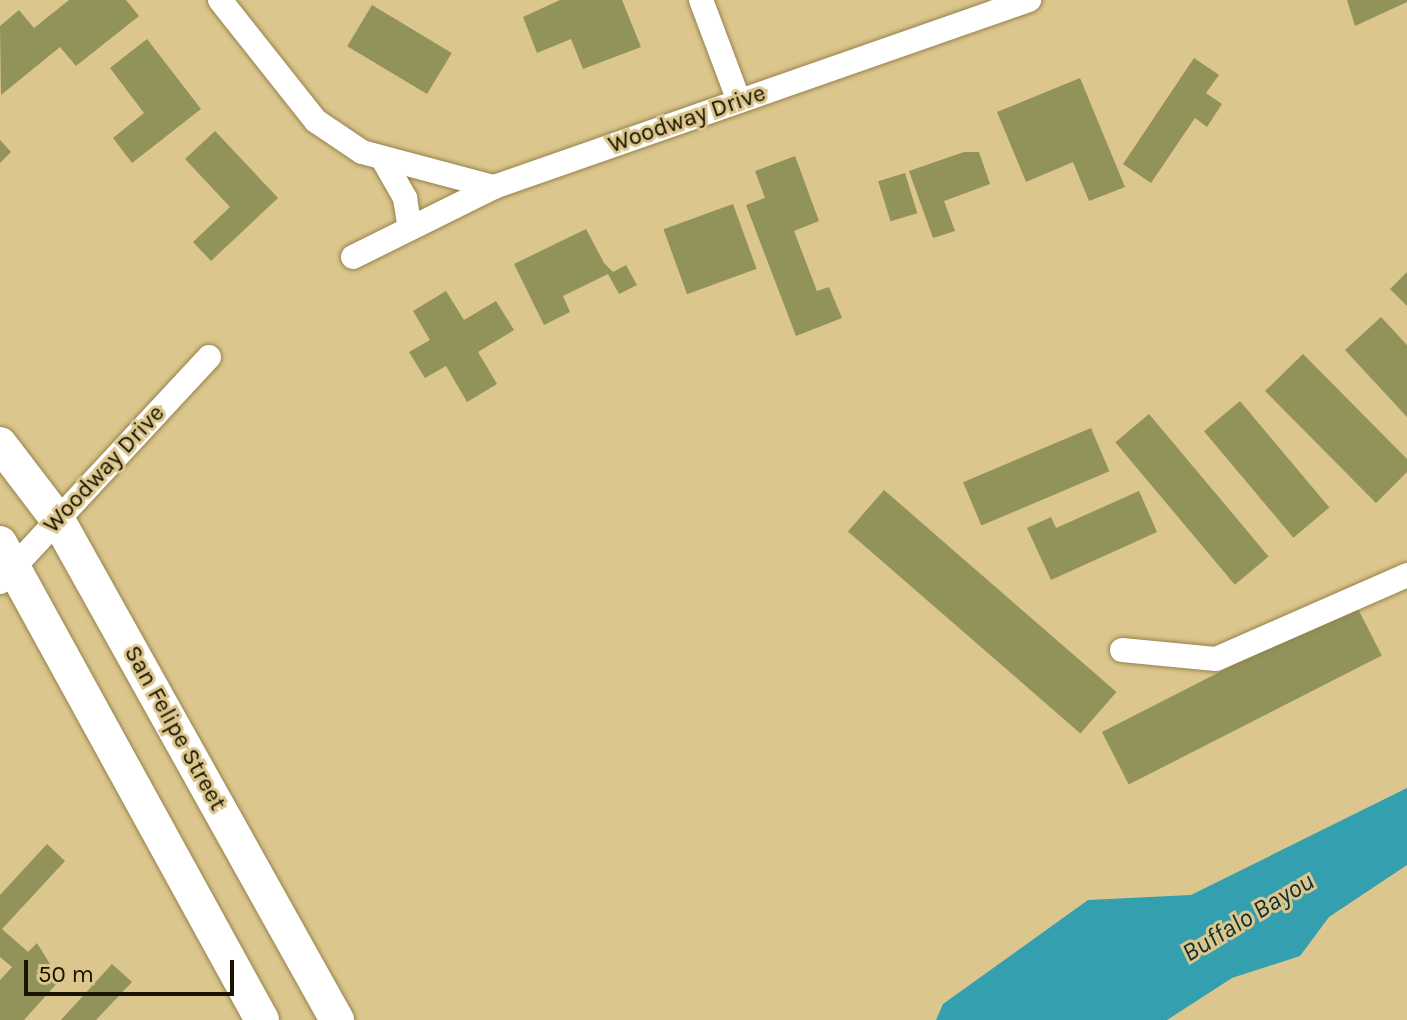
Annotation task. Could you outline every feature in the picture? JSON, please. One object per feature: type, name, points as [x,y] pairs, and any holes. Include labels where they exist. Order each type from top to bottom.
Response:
[{"type":"main road","name":"San Felipe Street","points":[[0,444],[58,520],[337,1020]]},
{"type":"main road","points":[[5,563],[262,1020]]},
{"type":"street","points":[[220,0],[316,121],[384,161],[494,187]]},
{"type":"street","points":[[701,0],[739,101]]},
{"type":"street","name":"Woodway Drive","points":[[353,257],[494,187],[1029,0]]},
{"type":"street","points":[[384,161],[405,198],[410,228]]},
{"type":"street","name":"Woodway Drive","points":[[5,563],[58,520],[209,357]]},
{"type":"street","points":[[1122,650],[1216,659],[1407,575]]},
{"type":"water","name":"Buffalo Bayou","points":[[1407,788],[1407,865],[1329,917],[1300,956],[1232,978],[1167,1020],[936,1020],[943,1004],[1088,900],[1191,895]]},
{"type":"building","points":[[69,0],[126,0],[139,16],[76,66],[60,47],[1,95],[0,26],[19,10],[34,28]]},
{"type":"building","points":[[560,0],[622,0],[641,47],[583,69],[571,39],[537,53],[523,17]]},
{"type":"building","points":[[1347,0],[1407,0],[1407,2],[1355,26]]},
{"type":"building","points":[[372,5],[452,53],[427,94],[347,46]]},
{"type":"building","points":[[147,39],[201,109],[132,163],[113,138],[144,113],[110,68]]},
{"type":"building","points":[[1194,58],[1219,75],[1206,93],[1222,104],[1207,127],[1195,118],[1151,183],[1123,164]]},
{"type":"building","points":[[1080,78],[1125,187],[1089,201],[1073,162],[1026,182],[997,112]]},
{"type":"building","points":[[215,131],[278,198],[211,261],[193,242],[230,207],[185,159]]},
{"type":"building","points":[[0,140],[11,152],[0,163]]},
{"type":"building","points":[[964,152],[979,152],[990,184],[944,201],[955,231],[933,238],[909,171]]},
{"type":"building","points":[[795,156],[819,221],[794,231],[817,291],[829,287],[842,318],[796,336],[746,205],[765,198],[755,171]]},
{"type":"building","points":[[905,173],[917,213],[891,221],[878,181]]},
{"type":"building","points":[[733,204],[757,269],[687,294],[663,229]]},
{"type":"building","points":[[586,229],[604,263],[613,272],[626,265],[637,285],[619,294],[608,274],[563,296],[570,312],[544,325],[514,264]]},
{"type":"building","points":[[1407,272],[1407,306],[1390,289]]},
{"type":"building","points":[[446,291],[464,320],[496,301],[514,330],[478,352],[497,384],[467,402],[446,366],[425,378],[409,352],[430,340],[413,311]]},
{"type":"building","points":[[1381,317],[1407,345],[1407,417],[1345,350]]},
{"type":"building","points":[[1303,354],[1407,459],[1407,472],[1376,503],[1265,391]]},
{"type":"building","points":[[1240,401],[1329,507],[1293,538],[1204,431]]},
{"type":"building","points":[[1149,414],[1269,556],[1235,585],[1115,442]]},
{"type":"building","points":[[1091,428],[1109,471],[981,526],[963,482]]},
{"type":"building","points":[[884,490],[1116,692],[1080,734],[848,532]]},
{"type":"building","points":[[1139,491],[1157,532],[1051,580],[1027,528],[1051,517],[1056,528]]},
{"type":"building","points":[[1355,603],[1382,656],[1129,785],[1102,732]]},
{"type":"building","points":[[47,844],[65,861],[2,929],[28,952],[37,943],[60,980],[24,1020],[0,1020],[0,980],[12,967],[0,957],[0,895]]},
{"type":"building","points":[[112,964],[132,982],[96,1020],[61,1020]]}]
